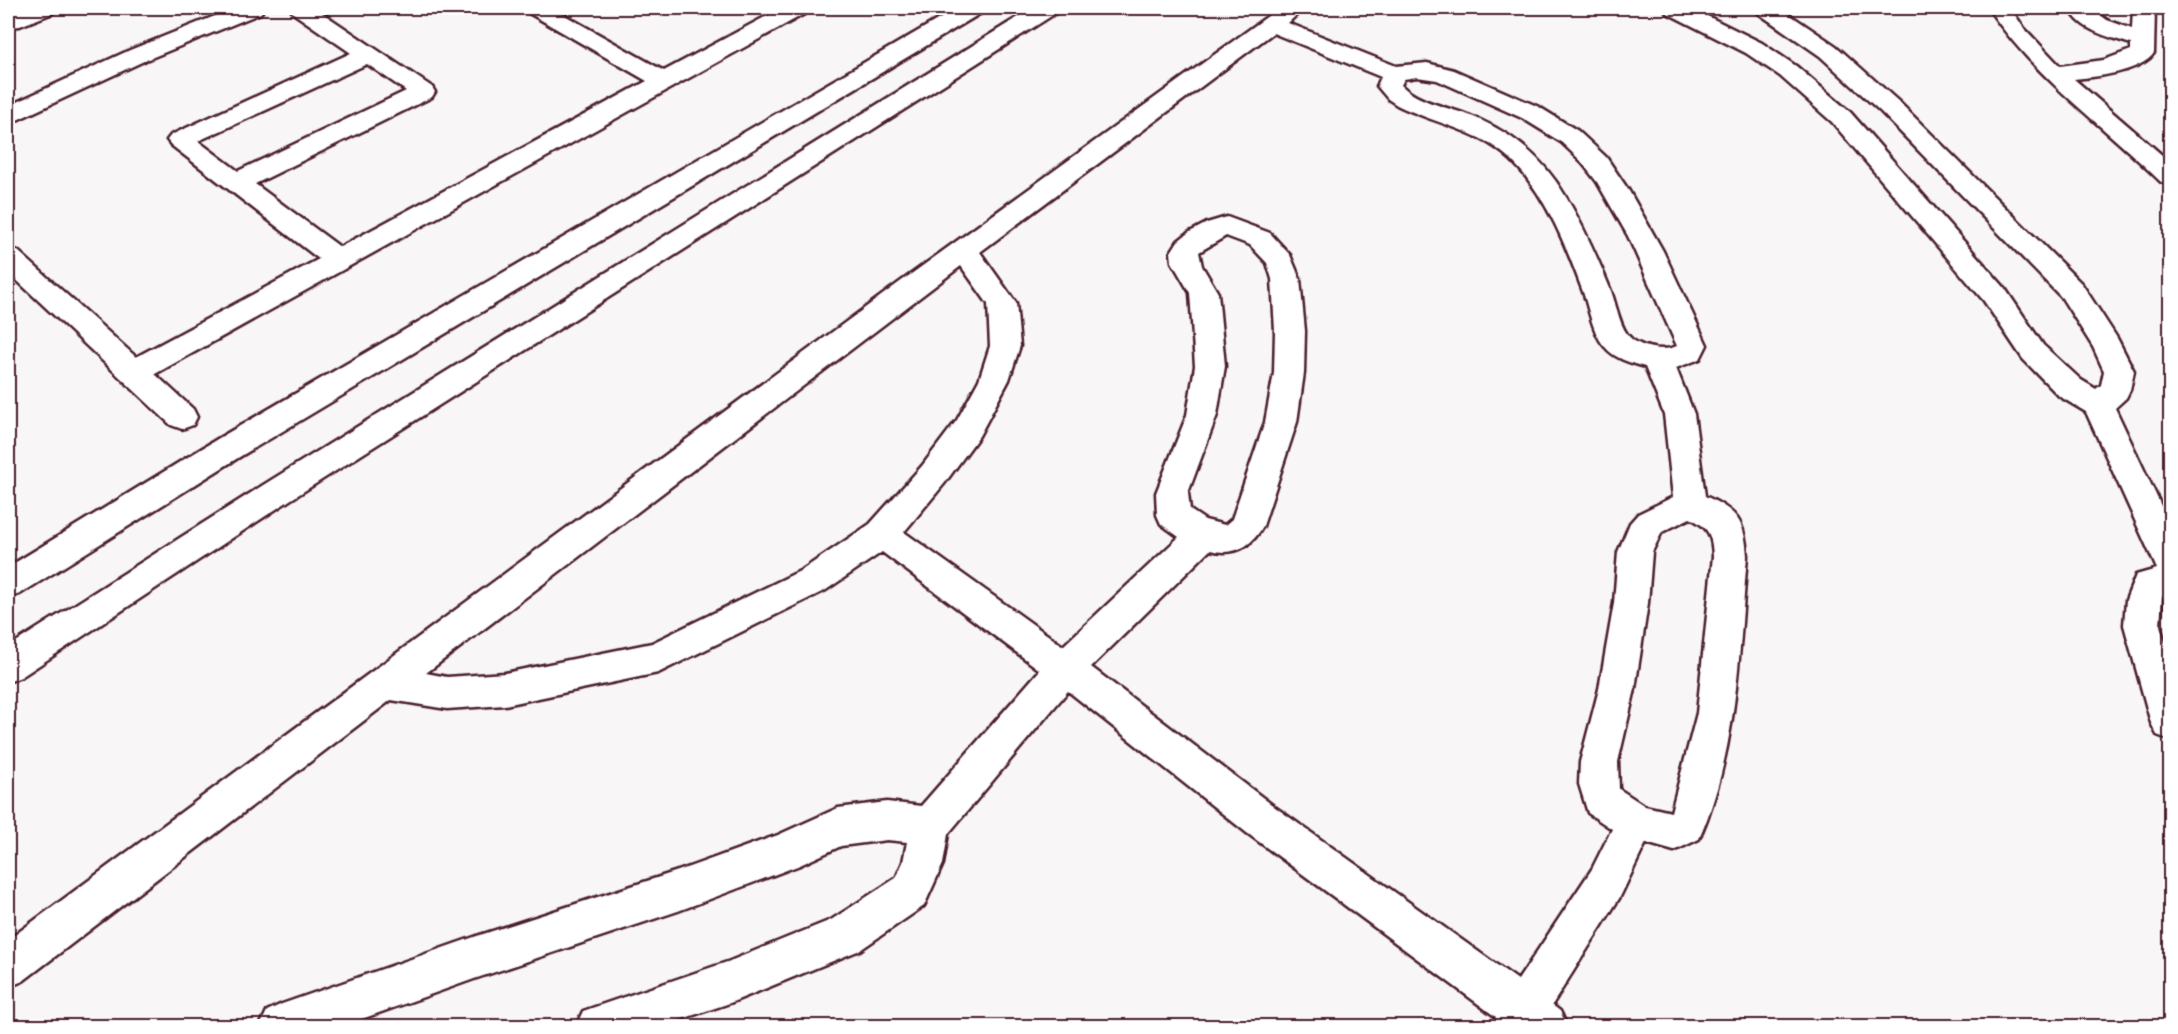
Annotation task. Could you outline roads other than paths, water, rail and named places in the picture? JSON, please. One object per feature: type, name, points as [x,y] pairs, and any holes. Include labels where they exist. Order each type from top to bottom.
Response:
[{"type":"street","points":[[8,17],[12,21],[45,8]]},
{"type":"street","points":[[8,115],[138,56],[253,8]]},
{"type":"street","points":[[237,182],[423,92],[301,8]]},
{"type":"street","points":[[537,8],[663,81]]},
{"type":"street","points":[[8,584],[240,441],[973,8]]},
{"type":"street","points":[[8,666],[279,491],[1048,8]]},
{"type":"street","points":[[1675,8],[1754,48],[1788,71],[1841,117],[1994,294],[2033,352],[2070,387],[2098,405],[2170,560]]},
{"type":"street","points":[[1766,8],[1828,51],[1890,107],[2072,291],[2107,345],[2119,371],[2115,390],[2098,405]]},
{"type":"street","points":[[1999,8],[2010,26],[2054,74],[2170,176]]},
{"type":"street","points":[[2080,8],[2084,16],[2099,24],[2143,40]]},
{"type":"street","points":[[2054,74],[2096,70],[2127,62],[2142,53],[2144,8],[2167,18]]},
{"type":"street","points":[[134,372],[663,81],[789,9]]},
{"type":"street","points":[[8,966],[964,250],[1282,16],[1394,74],[1411,68],[1430,70],[1505,100],[1549,123],[1581,146],[1609,178],[1658,267],[1692,345],[1690,352],[1684,356],[1656,359],[1628,352],[1614,339],[1590,268],[1546,183],[1520,154],[1474,126],[1402,99],[1389,86],[1394,74]]},
{"type":"street","points":[[339,260],[180,140],[369,54]]},
{"type":"street","points":[[1841,117],[1890,107]]},
{"type":"street","points":[[1227,226],[1260,239],[1280,262],[1286,279],[1289,373],[1281,422],[1246,526],[1235,537],[1221,540],[1205,533],[1182,525],[1173,515],[1172,493],[1205,411],[1210,366],[1203,292],[1185,258],[1185,252],[1191,243],[1218,228],[1227,226]]},
{"type":"street","points":[[384,683],[447,693],[505,689],[658,657],[814,580],[882,534],[933,475],[968,428],[994,380],[1005,346],[1002,303],[964,250]]},
{"type":"street","points":[[8,257],[182,417]]},
{"type":"street","points":[[1656,359],[1679,414],[1690,503]]},
{"type":"street","points":[[1690,503],[1713,514],[1729,532],[1730,556],[1716,714],[1691,811],[1685,826],[1674,832],[1636,822],[1602,800],[1598,784],[1599,762],[1617,689],[1631,603],[1635,552],[1642,533],[1650,523],[1690,503]]},
{"type":"street","points":[[598,1026],[730,982],[845,935],[910,892],[923,864],[928,826],[1065,668],[1205,533]]},
{"type":"street","points":[[882,534],[1065,668],[1527,1021],[1606,883],[1636,822]]},
{"type":"street","points":[[2170,580],[2148,585],[2143,600],[2142,625],[2170,723]]},
{"type":"street","points":[[282,1026],[477,957],[678,891],[786,851],[838,828],[887,821],[928,826]]}]
